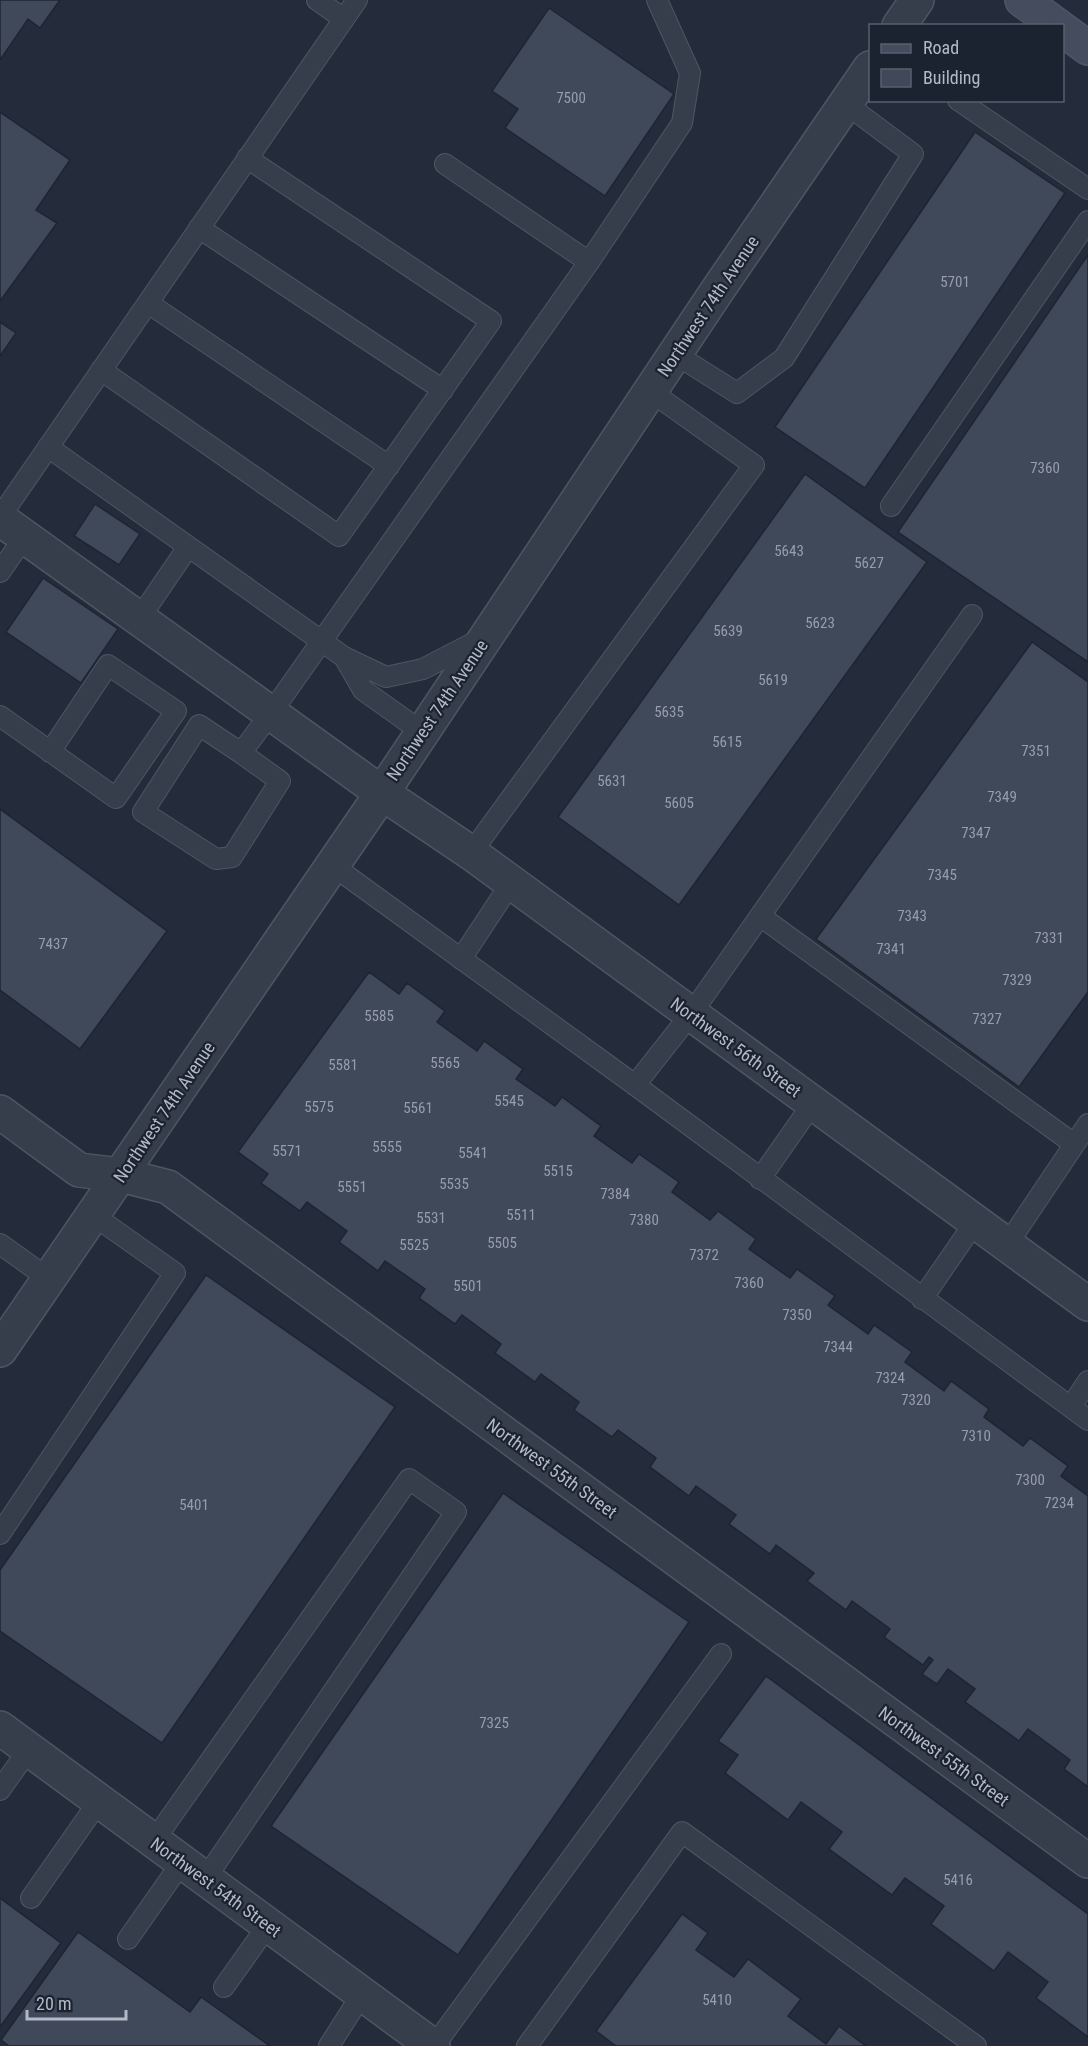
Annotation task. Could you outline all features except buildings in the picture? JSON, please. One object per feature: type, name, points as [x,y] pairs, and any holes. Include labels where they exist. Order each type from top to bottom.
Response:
[{"type":"main road","points":[[1022,0],[1055,24]]},
{"type":"main road","points":[[1064,30],[1088,48]]},
{"type":"street","points":[[900,24],[917,0]]},
{"type":"street","name":"Northwest 74th Avenue","points":[[0,1350],[382,793],[650,391],[869,70]]},
{"type":"street","name":"Northwest 56th Street","points":[[8,524],[382,793],[471,853],[1088,1305]]},
{"type":"street","name":"Northwest 55th Street","points":[[0,1112],[79,1170],[121,1175],[168,1187],[1088,1862]]},
{"type":"street","name":"Northwest 54th Street","points":[[0,1728],[433,2046]]},
{"type":"lane","points":[[317,0],[344,18]]},
{"type":"lane","points":[[0,572],[8,524],[48,447],[357,0]]},
{"type":"lane","points":[[241,753],[588,262],[682,123],[690,73],[657,0]]},
{"type":"lane","points":[[961,102],[1088,189]]},
{"type":"lane","points":[[675,354],[737,393],[784,358],[913,154],[846,104]]},
{"type":"lane","points":[[101,370],[339,536],[491,321],[247,158]]},
{"type":"lane","points":[[446,164],[588,262]]},
{"type":"lane","points":[[891,506],[1088,221]]},
{"type":"lane","points":[[199,228],[442,390]]},
{"type":"lane","points":[[148,303],[389,466]]},
{"type":"lane","points":[[471,853],[754,465],[650,391]]},
{"type":"lane","points":[[48,447],[344,657],[386,677],[423,669],[487,636]]},
{"type":"lane","points":[[139,619],[188,547]]},
{"type":"lane","points":[[635,1085],[691,1014],[972,615]]},
{"type":"lane","points":[[344,657],[363,690],[422,732]]},
{"type":"lane","points":[[0,716],[50,752],[116,798],[176,711],[108,665],[50,752]]},
{"type":"lane","points":[[199,725],[241,753],[280,781],[232,857],[216,859],[143,812],[199,725]]},
{"type":"lane","points":[[332,865],[635,1085],[1088,1420]]},
{"type":"lane","points":[[461,959],[511,883]]},
{"type":"lane","points":[[760,916],[1074,1144]]},
{"type":"lane","points":[[760,1179],[813,1103]]},
{"type":"lane","points":[[1007,1245],[1088,1124]]},
{"type":"lane","points":[[0,1534],[175,1273],[93,1215]]},
{"type":"lane","points":[[922,1299],[975,1222]]},
{"type":"lane","points":[[0,1244],[49,1280]]},
{"type":"lane","points":[[1071,1407],[1088,1382]]},
{"type":"lane","points":[[128,1940],[193,1871],[456,1512],[409,1479],[153,1842]]},
{"type":"lane","points":[[433,2046],[721,1654]]},
{"type":"lane","points":[[0,1790],[29,1749]]},
{"type":"lane","points":[[31,1898],[99,1801]]},
{"type":"lane","points":[[527,2046],[682,1832],[976,2046]]},
{"type":"lane","points":[[224,1987],[268,1925]]},
{"type":"lane","points":[[329,2046],[362,1994]]}]
